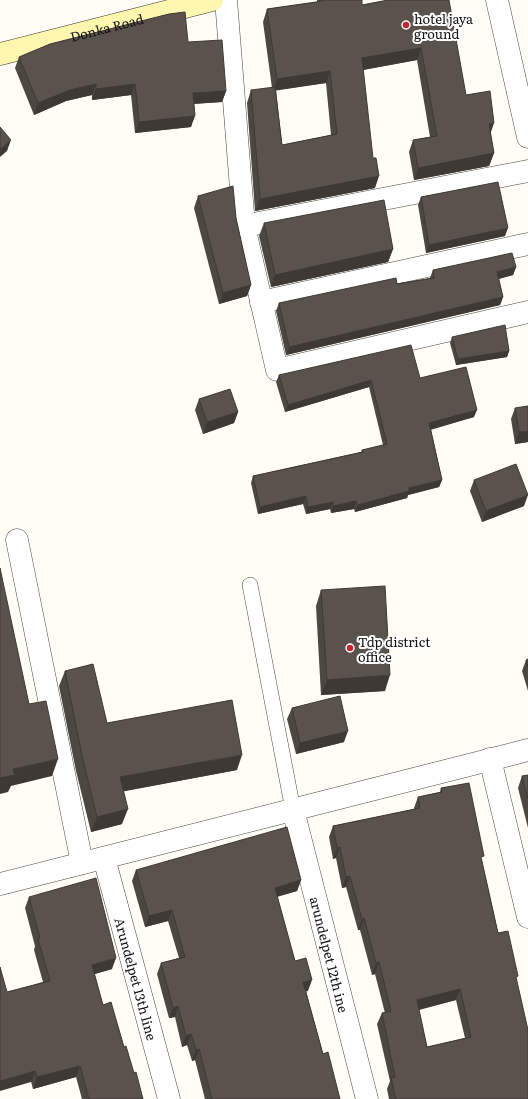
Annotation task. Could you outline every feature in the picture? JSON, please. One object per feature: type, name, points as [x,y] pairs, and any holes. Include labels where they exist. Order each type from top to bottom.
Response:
[{"type":"street","name":"Donka Road","points":[[0,54],[212,0]]},
{"type":"street","points":[[226,0],[244,226],[277,370],[528,312]]},
{"type":"street","points":[[496,0],[528,137]]},
{"type":"street","points":[[244,226],[528,171]]},
{"type":"street","points":[[261,302],[528,244]]},
{"type":"street","points":[[17,540],[82,863]]},
{"type":"street","points":[[0,884],[528,750]]},
{"type":"street","points":[[490,759],[528,917]]},
{"type":"street","name":"arundelpet 12th ine","points":[[293,810],[367,1099]]},
{"type":"street","name":"Arundelpet 13th line","points":[[104,858],[169,1099]]},
{"type":"lane","points":[[250,585],[293,810]]},
{"type":"building","points":[[323,0],[362,0],[362,5],[388,0],[449,0],[466,95],[490,91],[494,123],[489,124],[494,153],[418,168],[413,140],[437,136],[421,48],[362,58],[373,158],[376,158],[379,176],[260,199],[251,90],[275,87],[282,145],[337,134],[330,71],[277,79],[267,9]]},
{"type":"building","points":[[185,12],[188,42],[222,40],[226,91],[193,93],[195,116],[139,122],[135,84],[96,89],[96,84],[70,90],[38,103],[19,57],[50,44],[169,14]]},
{"type":"building","points":[[0,127],[11,140],[0,149]]},
{"type":"building","points":[[498,182],[508,228],[429,245],[421,197]]},
{"type":"building","points":[[233,186],[236,218],[251,285],[223,293],[198,196]]},
{"type":"building","points":[[384,200],[393,249],[275,275],[264,223]]},
{"type":"building","points":[[512,253],[516,267],[497,272],[503,297],[289,347],[279,303],[396,278],[397,284],[434,278],[433,270]]},
{"type":"building","points":[[505,325],[509,351],[458,359],[452,337]]},
{"type":"building","points":[[411,345],[420,378],[466,367],[477,410],[429,423],[442,480],[409,488],[409,491],[358,505],[356,501],[333,506],[333,502],[308,507],[306,496],[260,507],[253,476],[363,452],[362,450],[387,444],[371,380],[288,405],[279,375]]},
{"type":"building","points":[[230,389],[238,412],[207,422],[199,399]]},
{"type":"building","points":[[528,406],[528,431],[519,432],[515,408]]},
{"type":"building","points":[[516,464],[528,495],[486,511],[474,480]]},
{"type":"building","points":[[0,568],[29,704],[46,701],[58,759],[13,769],[15,775],[0,778]]},
{"type":"building","name":"Tdp district office","points":[[385,586],[390,675],[327,680],[321,590]]},
{"type":"building","points":[[93,664],[107,723],[232,700],[242,755],[120,777],[128,809],[97,817],[82,756],[65,671]]},
{"type":"building","points":[[340,696],[348,731],[300,743],[292,708]]},
{"type":"building","points":[[528,775],[528,799],[522,776]]},
{"type":"building","points":[[469,783],[484,856],[481,857],[498,933],[508,931],[518,976],[516,977],[528,1030],[528,1099],[396,1099],[391,1078],[395,1077],[382,1013],[391,1011],[379,962],[376,963],[364,918],[362,919],[350,876],[346,877],[340,847],[337,848],[333,826],[420,808],[418,797],[442,792],[441,788]],"holes":[[[460,989],[471,1037],[427,1047],[417,1000]]]},
{"type":"building","points":[[287,827],[301,880],[275,888],[295,961],[306,958],[312,980],[303,982],[323,1054],[328,1052],[340,1099],[212,1099],[199,1049],[196,1050],[191,1034],[186,1036],[178,1006],[173,1008],[161,963],[185,957],[172,910],[149,916],[136,870]]},
{"type":"building","points":[[96,878],[116,958],[92,965],[103,1005],[111,1002],[124,1047],[126,1046],[134,1073],[136,1072],[143,1099],[89,1099],[80,1066],[37,1077],[35,1071],[0,1081],[0,967],[7,992],[50,981],[38,939],[40,938],[29,897]]},
{"type":"place","name":"hotel jaya ground","points":[[406,25]]},
{"type":"place","name":"Tdp district office","points":[[350,648]]}]
